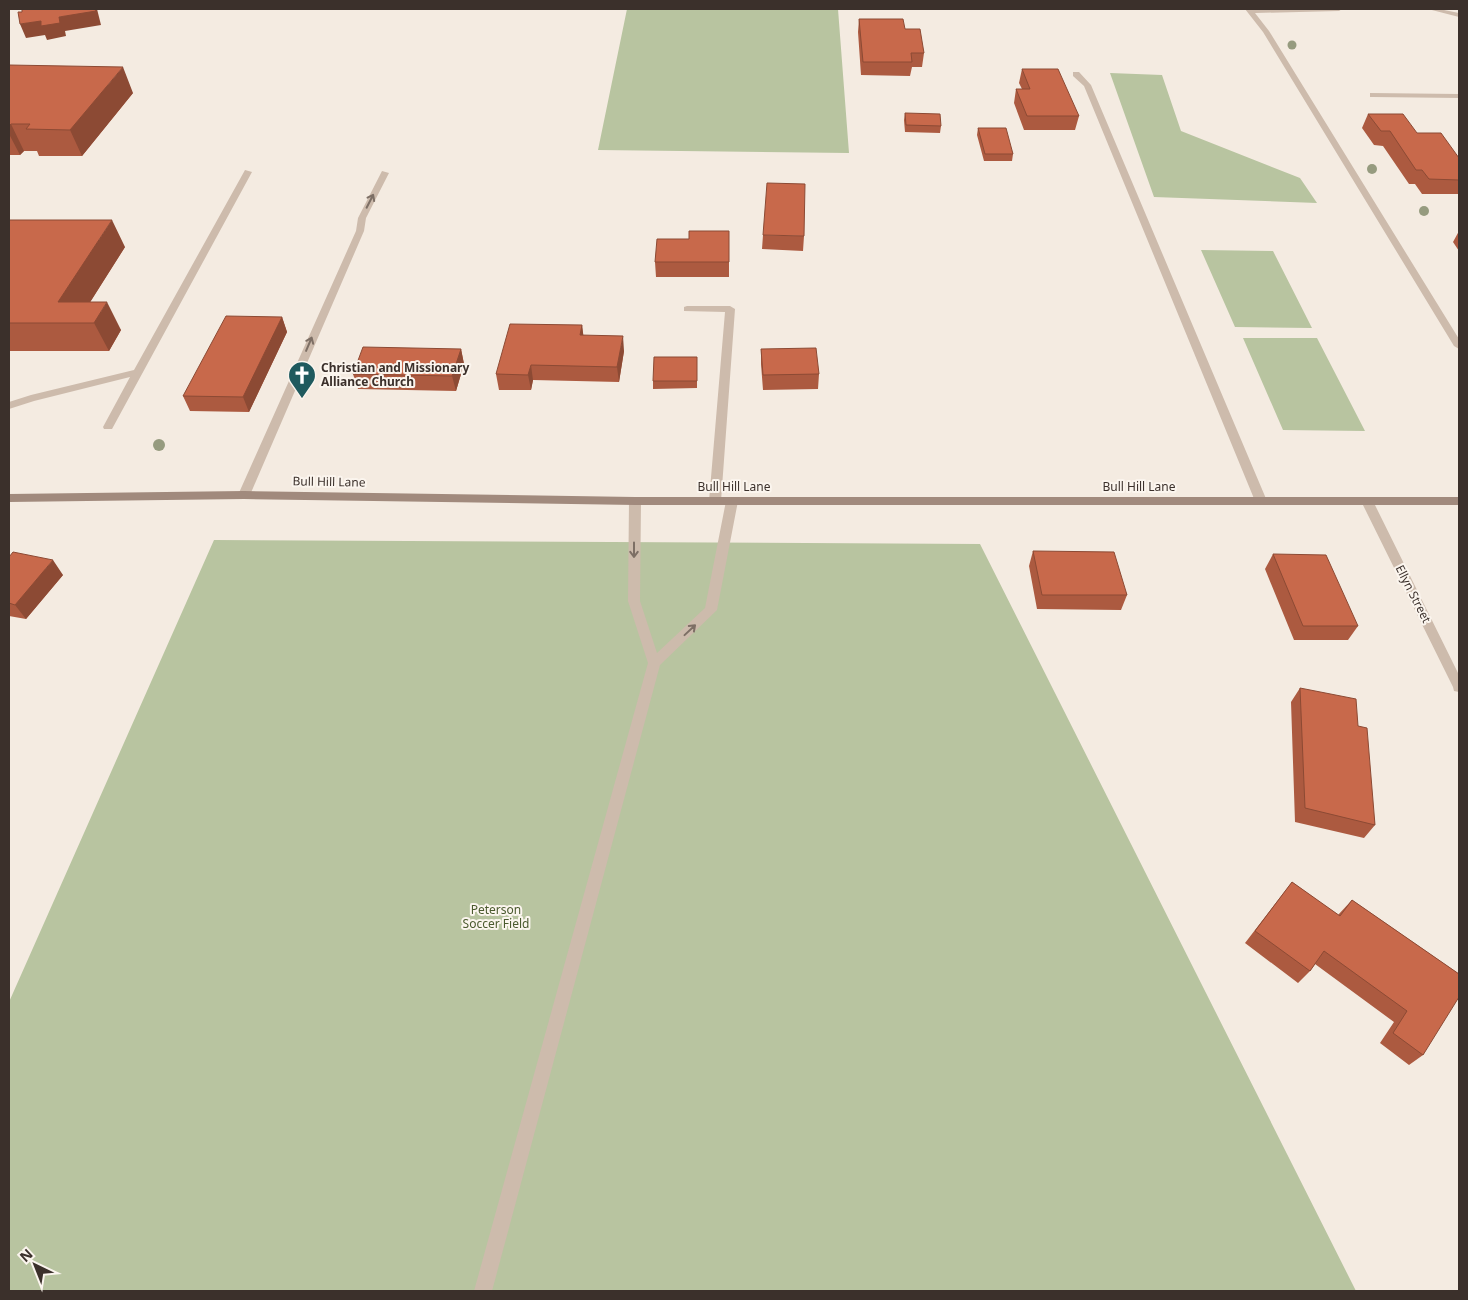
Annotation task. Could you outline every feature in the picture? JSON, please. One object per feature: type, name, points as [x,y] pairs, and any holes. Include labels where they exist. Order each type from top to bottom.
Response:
[{"type":"main road","name":"Bull Hill Lane","points":[[9,498],[244,495],[634,501],[1459,501]]},
{"type":"street","points":[[1249,10],[1339,9]]},
{"type":"street","points":[[1431,9],[1459,15]]},
{"type":"street","points":[[1249,10],[1266,31],[1459,346]]},
{"type":"street","points":[[1076,74],[1087,85],[1261,501]]},
{"type":"street","points":[[1373,95],[1458,97]]},
{"type":"street","points":[[108,427],[248,172]]},
{"type":"street","points":[[244,495],[360,231],[362,218],[385,173]]},
{"type":"street","points":[[687,309],[730,309],[715,501]]},
{"type":"street","points":[[9,406],[31,398],[139,372]]},
{"type":"street","points":[[634,501],[634,601],[654,663]]},
{"type":"street","points":[[483,1291],[654,663],[711,610],[732,501]]},
{"type":"street","name":"Ellyn Street","points":[[1367,501],[1459,686]]},
{"type":"green space","points":[[627,9],[838,9],[849,153],[598,150]]},
{"type":"green space","points":[[1110,73],[1162,75],[1181,131],[1300,178],[1317,203],[1154,197]]},
{"type":"green space","points":[[1201,250],[1273,251],[1312,328],[1235,327]]},
{"type":"green space","points":[[1243,338],[1317,338],[1365,431],[1283,430]]},
{"type":"green space","name":"Peterson Soccer Field","points":[[214,540],[980,544],[1356,1291],[9,1291],[9,1002]]},
{"type":"building","points":[[22,9],[95,9],[96,11],[59,17],[60,23],[41,26],[41,21],[20,24],[18,12],[22,12]]},
{"type":"building","points":[[859,19],[903,19],[905,29],[920,29],[924,53],[911,53],[912,62],[863,62]]},
{"type":"building","points":[[9,65],[123,67],[70,130],[26,129],[30,124],[11,124],[9,126]]},
{"type":"building","points":[[1022,69],[1058,69],[1079,116],[1027,116],[1016,89],[1030,89]]},
{"type":"building","points":[[905,113],[940,114],[941,126],[906,125]]},
{"type":"building","points":[[1368,114],[1403,114],[1417,133],[1441,133],[1459,158],[1459,180],[1429,179],[1422,170],[1416,170],[1390,131],[1381,131]]},
{"type":"building","points":[[978,128],[1006,128],[1013,154],[985,154]]},
{"type":"building","points":[[767,183],[805,184],[804,236],[763,235]]},
{"type":"building","points":[[9,220],[112,220],[58,302],[107,302],[94,323],[9,323]]},
{"type":"building","points":[[689,231],[729,231],[729,262],[655,262],[657,239],[689,239]]},
{"type":"building","points":[[226,316],[282,317],[243,397],[183,396]]},
{"type":"building","points":[[510,324],[582,325],[580,335],[623,336],[617,367],[531,365],[528,375],[496,374]]},
{"type":"building","points":[[363,347],[461,349],[452,376],[353,374]]},
{"type":"building","points":[[816,348],[819,374],[763,375],[761,349]]},
{"type":"building","points":[[654,357],[697,357],[697,381],[653,381]]},
{"type":"building","points":[[1033,551],[1114,552],[1127,595],[1042,595]]},
{"type":"building","points":[[13,552],[53,560],[15,605],[9,603],[9,557]]},
{"type":"building","points":[[1273,554],[1326,555],[1358,626],[1303,626]]},
{"type":"building","points":[[1300,688],[1356,699],[1358,726],[1367,728],[1375,825],[1305,808]]},
{"type":"building","points":[[1292,882],[1340,916],[1352,900],[1459,974],[1459,997],[1423,1055],[1393,1033],[1407,1011],[1324,951],[1310,971],[1255,931]]},
{"type":"place","name":"Christian and Missionary Alliance Church","points":[[302,399]]}]
